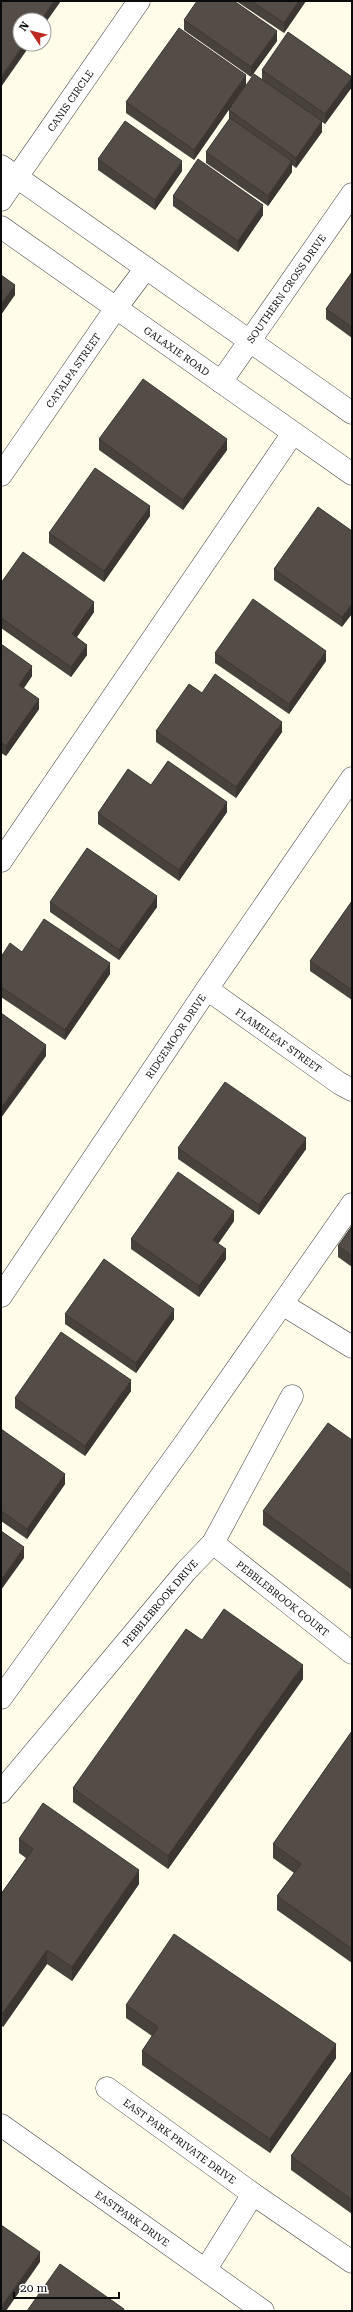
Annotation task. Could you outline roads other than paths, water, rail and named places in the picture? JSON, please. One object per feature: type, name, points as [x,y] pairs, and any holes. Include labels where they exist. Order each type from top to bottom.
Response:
[{"type":"street","name":"CANIS CIRCLE","points":[[1,200],[9,171],[139,1]]},
{"type":"street","points":[[9,171],[352,413]]},
{"type":"street","name":"SOUTHERN CROSS DRIVE","points":[[221,382],[352,194]]},
{"type":"street","name":"GALAXIE ROAD","points":[[1,227],[352,474]]},
{"type":"street","name":"CATALPA STREET","points":[[1,475],[116,308],[146,268]]},
{"type":"street","points":[[1,861],[293,433]]},
{"type":"street","name":"RIDGEMOOR DRIVE","points":[[1,1296],[207,989],[352,778]]},
{"type":"street","name":"FLAMELEAF STREET","points":[[207,989],[339,1083],[352,1090]]},
{"type":"street","points":[[1,1698],[352,1204]]},
{"type":"street","points":[[282,1304],[352,1347]]},
{"type":"street","name":"PEBBLEBROOK DRIVE","points":[[1,1792],[186,1571],[213,1544],[292,1396]]},
{"type":"street","name":"PEBBLEBROOK COURT","points":[[213,1544],[352,1653]]},
{"type":"street","name":"EAST PARK PRIVATE DRIVE","points":[[107,2088],[253,2194],[352,2262]]},
{"type":"street","name":"EASTPARK DRIVE","points":[[1,2125],[206,2268],[263,2311]]},
{"type":"street","points":[[206,2268],[253,2194]]}]
